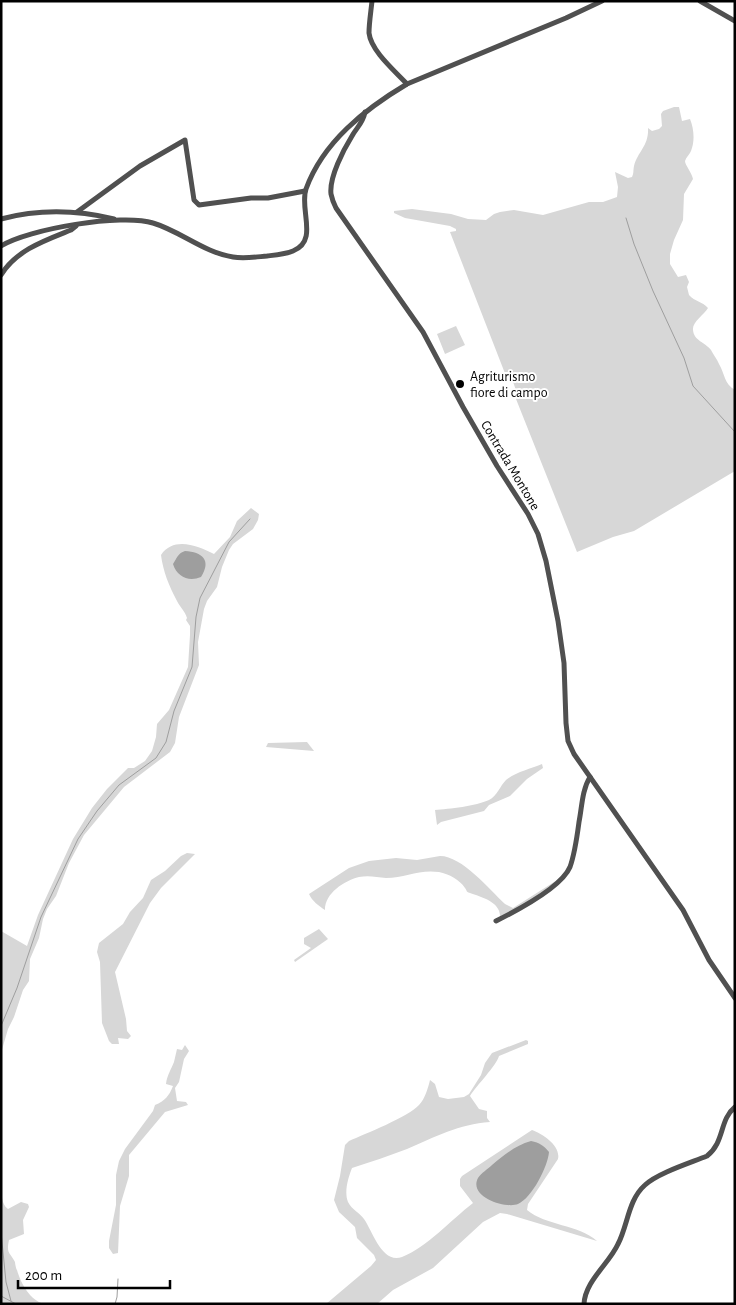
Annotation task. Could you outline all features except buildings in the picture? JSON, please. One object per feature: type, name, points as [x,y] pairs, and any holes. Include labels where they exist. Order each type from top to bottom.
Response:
[{"type":"street","points":[[372,1],[369,33],[372,42],[381,57],[407,84]]},
{"type":"street","points":[[1,246],[25,235],[44,230],[134,219],[151,222],[173,230],[216,252],[233,257],[275,255],[293,251],[303,245],[306,236],[305,191],[314,170],[338,137],[351,123],[386,96],[407,84],[566,18],[602,1]]},
{"type":"street","points":[[700,1],[735,21]]},
{"type":"street","name":"Contrada Montone","points":[[365,112],[361,124],[344,149],[337,168],[331,192],[336,208],[423,332],[497,466],[528,514],[538,534],[548,570],[564,663],[566,724],[568,741],[574,754],[679,904],[709,960],[735,998]]},
{"type":"street","points":[[77,212],[140,166],[185,140],[194,200],[198,205],[251,198],[268,198],[305,191]]},
{"type":"street","points":[[1,219],[14,215],[46,212],[77,212],[117,220]]},
{"type":"street","points":[[1,275],[13,260],[27,250],[71,230],[76,225]]},
{"type":"street","points":[[496,921],[546,892],[562,879],[569,869],[584,792],[590,777]]},
{"type":"street","points":[[584,1304],[585,1295],[590,1285],[620,1242],[633,1200],[638,1192],[651,1180],[707,1156],[712,1152],[719,1142],[728,1113],[735,1107]]},
{"type":"shaded area","points":[[679,107],[682,121],[690,119],[693,139],[692,147],[685,161],[693,179],[684,194],[683,220],[674,240],[670,254],[670,264],[678,277],[686,275],[689,282],[687,287],[689,295],[708,308],[694,324],[694,334],[711,350],[727,382],[735,390],[735,471],[634,531],[613,537],[577,552],[516,399],[518,396],[512,379],[506,376],[450,232],[456,231],[456,229],[450,226],[405,218],[394,213],[394,211],[412,209],[451,214],[468,219],[486,220],[500,212],[514,210],[543,215],[589,202],[603,202],[617,197],[618,187],[615,172],[628,178],[632,177],[634,166],[647,139],[648,128],[652,131],[659,129],[662,126],[661,114],[663,111]]},
{"type":"shaded area","points":[[456,326],[465,345],[445,354],[437,334]]},
{"type":"shaded area","points":[[251,508],[259,514],[258,520],[253,529],[233,544],[229,550],[217,587],[204,609],[198,642],[199,665],[179,717],[175,743],[170,752],[124,787],[84,835],[69,863],[56,896],[43,919],[39,938],[30,959],[29,981],[23,990],[1,1053],[1,931],[27,946],[38,915],[73,839],[92,808],[107,789],[128,768],[134,768],[145,761],[152,751],[157,724],[169,710],[188,667],[190,626],[169,584],[161,555],[166,549],[179,544],[201,548],[214,554],[230,537],[237,521]]},
{"type":"shaded area","points":[[185,551],[196,553],[203,558],[206,566],[201,577],[188,579],[177,572],[173,564],[179,554]]},
{"type":"shaded area","points":[[307,742],[314,751],[266,747],[268,743]]},
{"type":"shaded area","points":[[542,764],[543,768],[527,779],[510,796],[489,805],[484,811],[441,822],[437,825],[435,810],[470,806],[489,800],[510,777]]},
{"type":"shaded area","points":[[187,853],[195,854],[161,888],[150,903],[115,972],[127,1031],[131,1036],[128,1039],[118,1038],[119,1044],[112,1044],[102,1023],[100,962],[97,952],[99,943],[123,924],[130,912],[143,898],[151,880]]},
{"type":"shaded area","points":[[440,856],[448,857],[466,867],[505,904],[513,908],[562,877],[520,908],[500,917],[494,904],[485,898],[468,892],[463,885],[450,876],[432,871],[393,878],[366,876],[353,879],[332,893],[328,898],[325,910],[309,894],[349,868],[369,861],[396,858],[417,860]]},
{"type":"shaded area","points":[[319,929],[328,939],[295,962],[294,960],[311,948],[304,944],[304,938]]},
{"type":"shaded area","points":[[526,1040],[528,1044],[499,1056],[470,1096],[479,1109],[487,1111],[487,1118],[490,1122],[457,1128],[400,1152],[352,1168],[346,1189],[348,1202],[364,1219],[379,1246],[389,1256],[395,1258],[402,1257],[420,1247],[473,1203],[460,1186],[462,1176],[532,1130],[541,1134],[554,1145],[557,1150],[558,1159],[528,1204],[527,1210],[543,1219],[581,1231],[597,1241],[500,1213],[483,1222],[433,1268],[393,1290],[377,1304],[326,1304],[376,1260],[374,1255],[357,1238],[355,1227],[339,1212],[334,1200],[345,1145],[349,1141],[386,1125],[413,1110],[423,1100],[430,1080],[435,1084],[439,1097],[448,1099],[464,1097],[469,1094],[492,1053]]},
{"type":"shaded area","points":[[185,1045],[189,1051],[184,1059],[179,1082],[175,1088],[177,1101],[186,1102],[188,1105],[165,1112],[129,1155],[129,1176],[120,1206],[118,1253],[113,1254],[109,1248],[109,1241],[116,1205],[116,1175],[119,1161],[125,1149],[153,1111],[155,1105],[164,1100],[170,1093],[173,1086],[166,1084],[167,1078],[177,1049],[182,1050]]},
{"type":"shaded area","points":[[531,1141],[541,1145],[549,1152],[542,1173],[529,1195],[518,1204],[512,1205],[497,1203],[483,1196],[478,1191],[476,1185],[479,1176],[510,1151]]},
{"type":"shaded area","points":[[1,1186],[3,1202],[8,1209],[21,1202],[28,1204],[29,1207],[23,1220],[24,1234],[9,1240],[8,1250],[27,1291],[34,1299],[44,1304],[1,1304]]},
{"type":"waterway","points":[[626,218],[634,244],[684,358],[693,386],[735,432]]},
{"type":"waterway","points":[[1,1026],[17,988],[41,917],[78,839],[97,811],[119,785],[156,758],[166,742],[174,711],[192,667],[196,617],[200,598],[229,542],[250,519]]},
{"type":"waterway","points":[[1,1232],[6,1282],[11,1301]]},
{"type":"waterway","points":[[115,1304],[118,1279]]},
{"type":"waterway","points":[[1,1296],[16,1304]]},
{"type":"place","name":"Agriturismo fiore di campo","points":[[460,384]]}]
